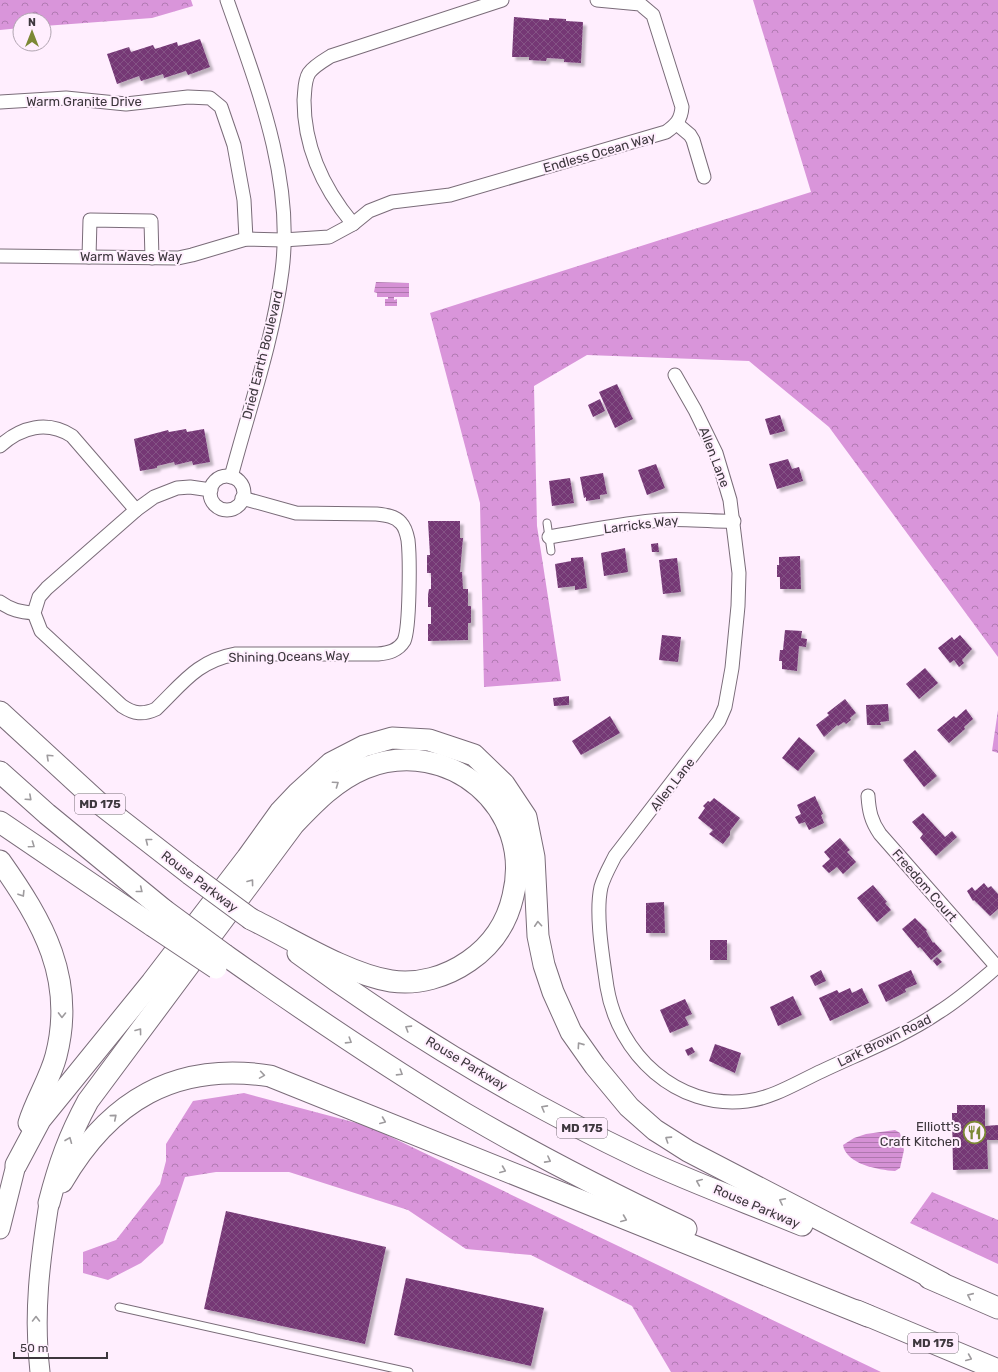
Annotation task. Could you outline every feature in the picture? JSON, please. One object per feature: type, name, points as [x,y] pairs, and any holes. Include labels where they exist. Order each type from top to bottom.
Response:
[{"type":"main road","points":[[0,707],[16,727]]},
{"type":"main road","name":"Rouse Parkway","points":[[0,712],[100,804],[190,874],[354,994],[481,1073],[562,1118],[641,1158],[942,1283],[998,1308]]},
{"type":"main road","points":[[16,1165],[40,1120],[152,982],[247,858],[280,812],[298,793],[331,763],[364,746],[392,738],[429,740],[474,755],[504,784],[526,817],[534,857],[538,936],[544,965],[553,992],[571,1032],[594,1066],[629,1107],[655,1130],[688,1151],[942,1283]]},
{"type":"main road","points":[[49,1203],[59,1164],[74,1128],[88,1101],[294,824],[334,785],[366,768],[388,762],[410,760],[428,762],[443,766],[461,773],[479,786],[494,801],[506,820],[514,839],[517,857],[515,890],[510,910],[502,927],[478,955],[454,971],[442,976],[408,982],[392,981],[369,976],[345,966],[251,919]]},
{"type":"main road","name":"MD 175","points":[[0,772],[158,918],[220,961],[463,1112],[547,1160],[628,1202],[868,1316],[998,1370]]},
{"type":"main road","points":[[0,822],[158,918]]},
{"type":"main road","points":[[0,862],[33,912],[45,935],[55,959],[62,1000],[62,1030],[56,1057],[31,1116],[16,1165]]},
{"type":"main road","points":[[49,1203],[88,1142],[105,1124],[125,1107],[172,1081],[198,1074],[223,1072],[249,1073],[270,1076],[292,1083],[868,1316]]},
{"type":"street","name":"Dried Earth Boulevard","points":[[227,0],[257,86],[270,132],[277,163],[282,201],[284,240],[282,270],[272,326],[231,477]]},
{"type":"street","points":[[353,224],[340,208],[328,189],[319,173],[310,148],[305,125],[304,106],[306,81],[309,74],[331,56],[502,0]]},
{"type":"street","points":[[597,0],[640,4],[653,15],[682,107],[681,116],[677,124],[690,135],[693,140],[704,177]]},
{"type":"street","name":"Warm Granite Drive","points":[[0,102],[66,98],[126,104],[188,97],[210,98],[221,107],[234,145],[244,200],[246,238]]},
{"type":"street","name":"Endless Ocean Way","points":[[284,240],[329,237],[353,224],[369,211],[392,202],[450,195],[666,132],[677,124]]},
{"type":"street","points":[[89,257],[90,220],[151,221],[152,258]]},
{"type":"street","name":"Warm Waves Way","points":[[0,256],[178,258],[246,238],[284,240]]},
{"type":"street","name":"Allen Lane","points":[[675,375],[696,410],[716,452],[723,472],[734,521],[739,573],[738,606],[732,668],[725,707],[719,721],[709,736],[615,856],[606,872],[601,888],[599,907],[604,968],[611,1008],[619,1026],[640,1058],[653,1073],[668,1084],[704,1100],[733,1102],[760,1098]]},
{"type":"street","points":[[0,446],[10,437],[28,428],[64,431],[72,436],[136,510]]},
{"type":"street","points":[[223,477],[231,477],[242,486],[242,498],[240,504],[232,509],[222,509],[212,502],[211,490],[216,480],[223,477]]},
{"type":"street","points":[[0,602],[10,610],[34,613],[40,597],[47,588],[136,510],[154,497],[177,488],[190,487],[211,490]]},
{"type":"street","name":"Shining Oceans Way","points":[[34,613],[38,626],[47,639],[122,706],[131,712],[139,714],[156,710],[203,665],[223,656],[236,654],[378,654],[388,653],[397,649],[403,642],[408,626],[408,540],[401,523],[388,515],[296,513],[242,498]]},
{"type":"street","name":"Larricks Way","points":[[549,537],[658,520],[686,519],[712,522],[734,521]]},
{"type":"street","name":"Freedom Court","points":[[868,796],[872,823],[880,834],[997,967]]},
{"type":"street","name":"Lark Brown Road","points":[[760,1098],[774,1094],[938,1013],[997,967]]},
{"type":"street","points":[[0,1229],[16,1165]]},
{"type":"street","points":[[40,1372],[36,1320],[37,1291],[39,1265],[49,1203]]},
{"type":"lane","points":[[547,523],[551,551]]},
{"type":"lane","points":[[119,1307],[409,1372]]},
{"type":"green space","points":[[0,0],[191,0],[193,6],[152,18],[52,25],[52,12],[12,12],[12,29],[0,30]]},
{"type":"green space","points":[[753,0],[998,0],[998,657],[829,427],[749,361],[587,355],[534,386],[537,526],[561,681],[484,687],[480,503],[430,313],[811,192]]},
{"type":"green space","points":[[998,710],[998,753],[992,751]]},
{"type":"green space","points":[[244,1093],[368,1126],[881,1372],[671,1372],[632,1306],[531,1255],[466,1249],[408,1210],[289,1172],[216,1172],[185,1177],[163,1243],[141,1263],[108,1280],[83,1273],[83,1252],[116,1240],[160,1184],[166,1161],[166,1144],[193,1101]]},
{"type":"green space","points":[[932,1192],[998,1220],[998,1264],[910,1223]]},
{"type":"shaded area","points":[[376,282],[409,283],[409,297],[394,297],[394,300],[397,299],[397,306],[385,306],[385,299],[388,299],[388,297],[377,297],[377,293],[374,292]]},
{"type":"shaded area","points":[[895,1130],[900,1133],[904,1150],[900,1168],[895,1171],[864,1165],[850,1157],[845,1152],[843,1145],[854,1138],[866,1134]]},
{"type":"building","points":[[514,17],[549,20],[549,18],[566,19],[566,21],[583,22],[581,63],[564,62],[564,59],[547,58],[546,61],[529,60],[529,57],[512,57]]},
{"type":"building","points":[[200,39],[210,67],[188,75],[186,71],[164,78],[163,74],[141,81],[139,76],[117,84],[107,54],[129,47],[131,52],[153,45],[155,49],[177,42],[178,46]]},
{"type":"building","points":[[617,384],[633,419],[615,428],[599,392]]},
{"type":"building","points":[[600,399],[605,411],[593,417],[588,405]]},
{"type":"building","points":[[780,415],[785,431],[770,435],[765,419]]},
{"type":"building","points":[[186,429],[187,432],[204,429],[210,462],[193,465],[192,461],[175,465],[174,462],[157,466],[157,468],[140,471],[134,439],[168,430],[169,432]]},
{"type":"building","points":[[788,459],[792,469],[799,467],[803,481],[777,489],[769,464]]},
{"type":"building","points":[[656,464],[665,488],[647,495],[638,470]]},
{"type":"building","points":[[603,473],[607,494],[600,495],[600,499],[586,501],[586,497],[584,498],[580,477]]},
{"type":"building","points":[[570,478],[574,503],[552,506],[549,481]]},
{"type":"building","points":[[428,521],[460,521],[460,538],[463,538],[460,572],[462,572],[463,589],[468,589],[468,606],[471,606],[471,623],[468,623],[468,640],[428,641],[428,624],[431,624],[431,607],[428,607],[428,595],[429,589],[431,589],[431,573],[427,573],[427,555],[430,555]]},
{"type":"building","points":[[658,543],[659,552],[652,552],[651,544]]},
{"type":"building","points":[[625,548],[628,572],[604,576],[601,553]]},
{"type":"building","points":[[800,556],[801,589],[780,589],[780,577],[777,577],[779,557]]},
{"type":"building","points":[[583,557],[587,588],[575,590],[575,586],[558,588],[555,564],[571,561],[571,558]]},
{"type":"building","points":[[677,558],[681,592],[663,594],[659,560]]},
{"type":"building","points":[[785,630],[802,631],[801,638],[807,639],[806,647],[799,646],[797,671],[782,669],[782,661],[779,661],[780,650],[783,650]]},
{"type":"building","points":[[662,635],[681,637],[678,662],[659,660]]},
{"type":"building","points":[[960,635],[972,649],[962,660],[964,663],[959,667],[954,660],[950,663],[938,648],[952,637],[954,640]]},
{"type":"building","points":[[925,668],[938,683],[919,699],[906,684]]},
{"type":"building","points":[[569,696],[569,705],[554,706],[553,698]]},
{"type":"building","points":[[845,699],[856,713],[846,724],[844,722],[838,726],[837,725],[824,737],[816,725],[829,715],[827,713]]},
{"type":"building","points":[[888,704],[889,721],[880,722],[881,725],[867,725],[866,705]]},
{"type":"building","points":[[966,709],[973,719],[964,727],[965,729],[949,743],[937,730],[954,716],[956,718]]},
{"type":"building","points":[[610,716],[620,733],[581,755],[572,741]]},
{"type":"building","points":[[799,737],[815,751],[798,771],[782,758]]},
{"type":"building","points":[[915,750],[937,776],[924,787],[903,760]]},
{"type":"building","points":[[815,796],[823,814],[821,815],[824,823],[809,830],[805,822],[799,824],[795,817],[801,814],[797,805]]},
{"type":"building","points":[[714,798],[740,818],[730,831],[730,835],[723,844],[709,834],[713,830],[698,818],[705,808],[703,806]]},
{"type":"building","points":[[923,813],[945,837],[952,831],[957,837],[936,856],[920,838],[923,834],[912,822]]},
{"type":"building","points":[[840,838],[850,850],[847,852],[856,862],[843,874],[837,867],[829,873],[822,866],[830,859],[824,852]]},
{"type":"building","points":[[984,883],[988,888],[991,886],[998,894],[998,909],[990,916],[974,900],[973,901],[967,891],[972,887],[975,891]]},
{"type":"building","points":[[873,885],[887,902],[885,903],[891,910],[877,922],[857,898]]},
{"type":"building","points":[[664,902],[665,933],[646,933],[646,903]]},
{"type":"building","points":[[915,918],[927,930],[926,931],[933,943],[934,942],[942,951],[931,960],[920,947],[918,948],[902,929]]},
{"type":"building","points":[[710,940],[727,940],[727,960],[710,960]]},
{"type":"building","points":[[937,957],[942,962],[937,966],[933,961]]},
{"type":"building","points":[[821,970],[826,981],[815,986],[810,976]]},
{"type":"building","points":[[911,970],[917,984],[905,989],[906,992],[886,1002],[878,985]]},
{"type":"building","points":[[850,988],[852,993],[862,988],[869,1003],[830,1021],[819,998],[837,990],[839,993]]},
{"type":"building","points":[[793,996],[802,1015],[778,1026],[770,1007]]},
{"type":"building","points":[[685,999],[692,1014],[685,1017],[689,1025],[670,1033],[660,1010]]},
{"type":"building","points":[[715,1044],[741,1053],[735,1073],[709,1061]]},
{"type":"building","points":[[692,1047],[695,1052],[688,1056],[685,1050]]},
{"type":"building","name":"Elliott's Craft Kitchen","points":[[957,1105],[985,1105],[985,1126],[998,1125],[998,1140],[987,1140],[988,1169],[953,1170],[952,1113],[957,1113]]},
{"type":"building","points":[[226,1211],[386,1247],[365,1344],[204,1309]]},
{"type":"building","points":[[406,1278],[544,1308],[531,1366],[394,1335]]},
{"type":"place","name":"Elliott's Craft Kitchen","points":[[975,1133]]}]
